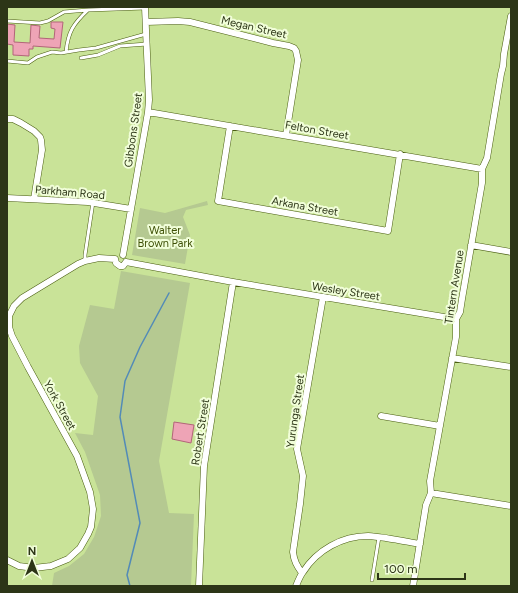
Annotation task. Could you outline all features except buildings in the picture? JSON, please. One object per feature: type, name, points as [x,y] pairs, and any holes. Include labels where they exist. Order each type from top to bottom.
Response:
[{"type":"street","name":"Gibbons Street","points":[[123,255],[148,112],[145,8]]},
{"type":"street","name":"Tintern Avenue","points":[[413,586],[426,505],[431,493],[430,481],[457,332],[456,319],[461,308],[482,183],[482,169],[487,158],[511,16]]},
{"type":"street","name":"Megan Street","points":[[146,22],[190,22],[294,48],[298,60],[286,135]]},
{"type":"street","name":"Felton Street","points":[[148,112],[482,169]]},
{"type":"street","points":[[7,119],[21,123],[34,131],[40,137],[42,150],[34,199]]},
{"type":"street","name":"Arkana Street","points":[[230,126],[218,201],[388,231],[400,154]]},
{"type":"street","name":"Parkham Road","points":[[7,198],[94,202],[131,209]]},
{"type":"street","points":[[471,245],[511,252]]},
{"type":"street","points":[[119,255],[123,255],[126,258],[126,262],[123,266],[120,266],[116,263],[115,259],[119,255]]},
{"type":"street","name":"York Street","points":[[7,560],[19,566],[34,568],[51,566],[68,559],[80,548],[88,534],[91,527],[93,509],[90,492],[77,456],[12,336],[9,327],[9,316],[14,306],[22,298],[74,266],[91,259],[115,259]]},
{"type":"street","points":[[126,262],[233,282]]},
{"type":"street","name":"Wesley Street","points":[[233,282],[456,319]]},
{"type":"street","name":"Robert Street","points":[[199,586],[204,466],[233,282]]},
{"type":"street","name":"Yurunga Street","points":[[302,573],[296,564],[293,552],[303,476],[297,449],[323,297]]},
{"type":"street","points":[[452,358],[511,367]]},
{"type":"street","points":[[381,416],[440,426]]},
{"type":"street","points":[[431,493],[511,506]]},
{"type":"street","points":[[296,586],[302,573],[311,561],[324,550],[338,542],[350,538],[366,536],[420,544]]},
{"type":"lane","points":[[7,20],[40,23],[48,21],[64,12],[145,8]]},
{"type":"lane","points":[[66,52],[67,40],[73,26],[88,10]]},
{"type":"lane","points":[[7,61],[28,62],[52,52],[61,53],[96,48],[146,34]]},
{"type":"lane","points":[[81,58],[98,56],[120,46],[147,44]]},
{"type":"lane","points":[[84,261],[94,202]]},
{"type":"lane","points":[[372,580],[379,537]]},
{"type":"green space","name":"Walter Brown Park","points":[[207,201],[208,205],[186,210],[183,217],[190,235],[185,264],[132,255],[140,208],[165,213]]},
{"type":"green space","points":[[121,271],[190,283],[159,461],[169,513],[194,514],[191,586],[52,586],[54,573],[69,566],[84,554],[94,537],[101,516],[100,495],[85,452],[75,433],[93,435],[98,396],[80,363],[79,346],[90,305],[114,309]]},
{"type":"waterway","points":[[130,586],[127,575],[140,523],[120,417],[125,381],[140,347],[169,293]]}]
